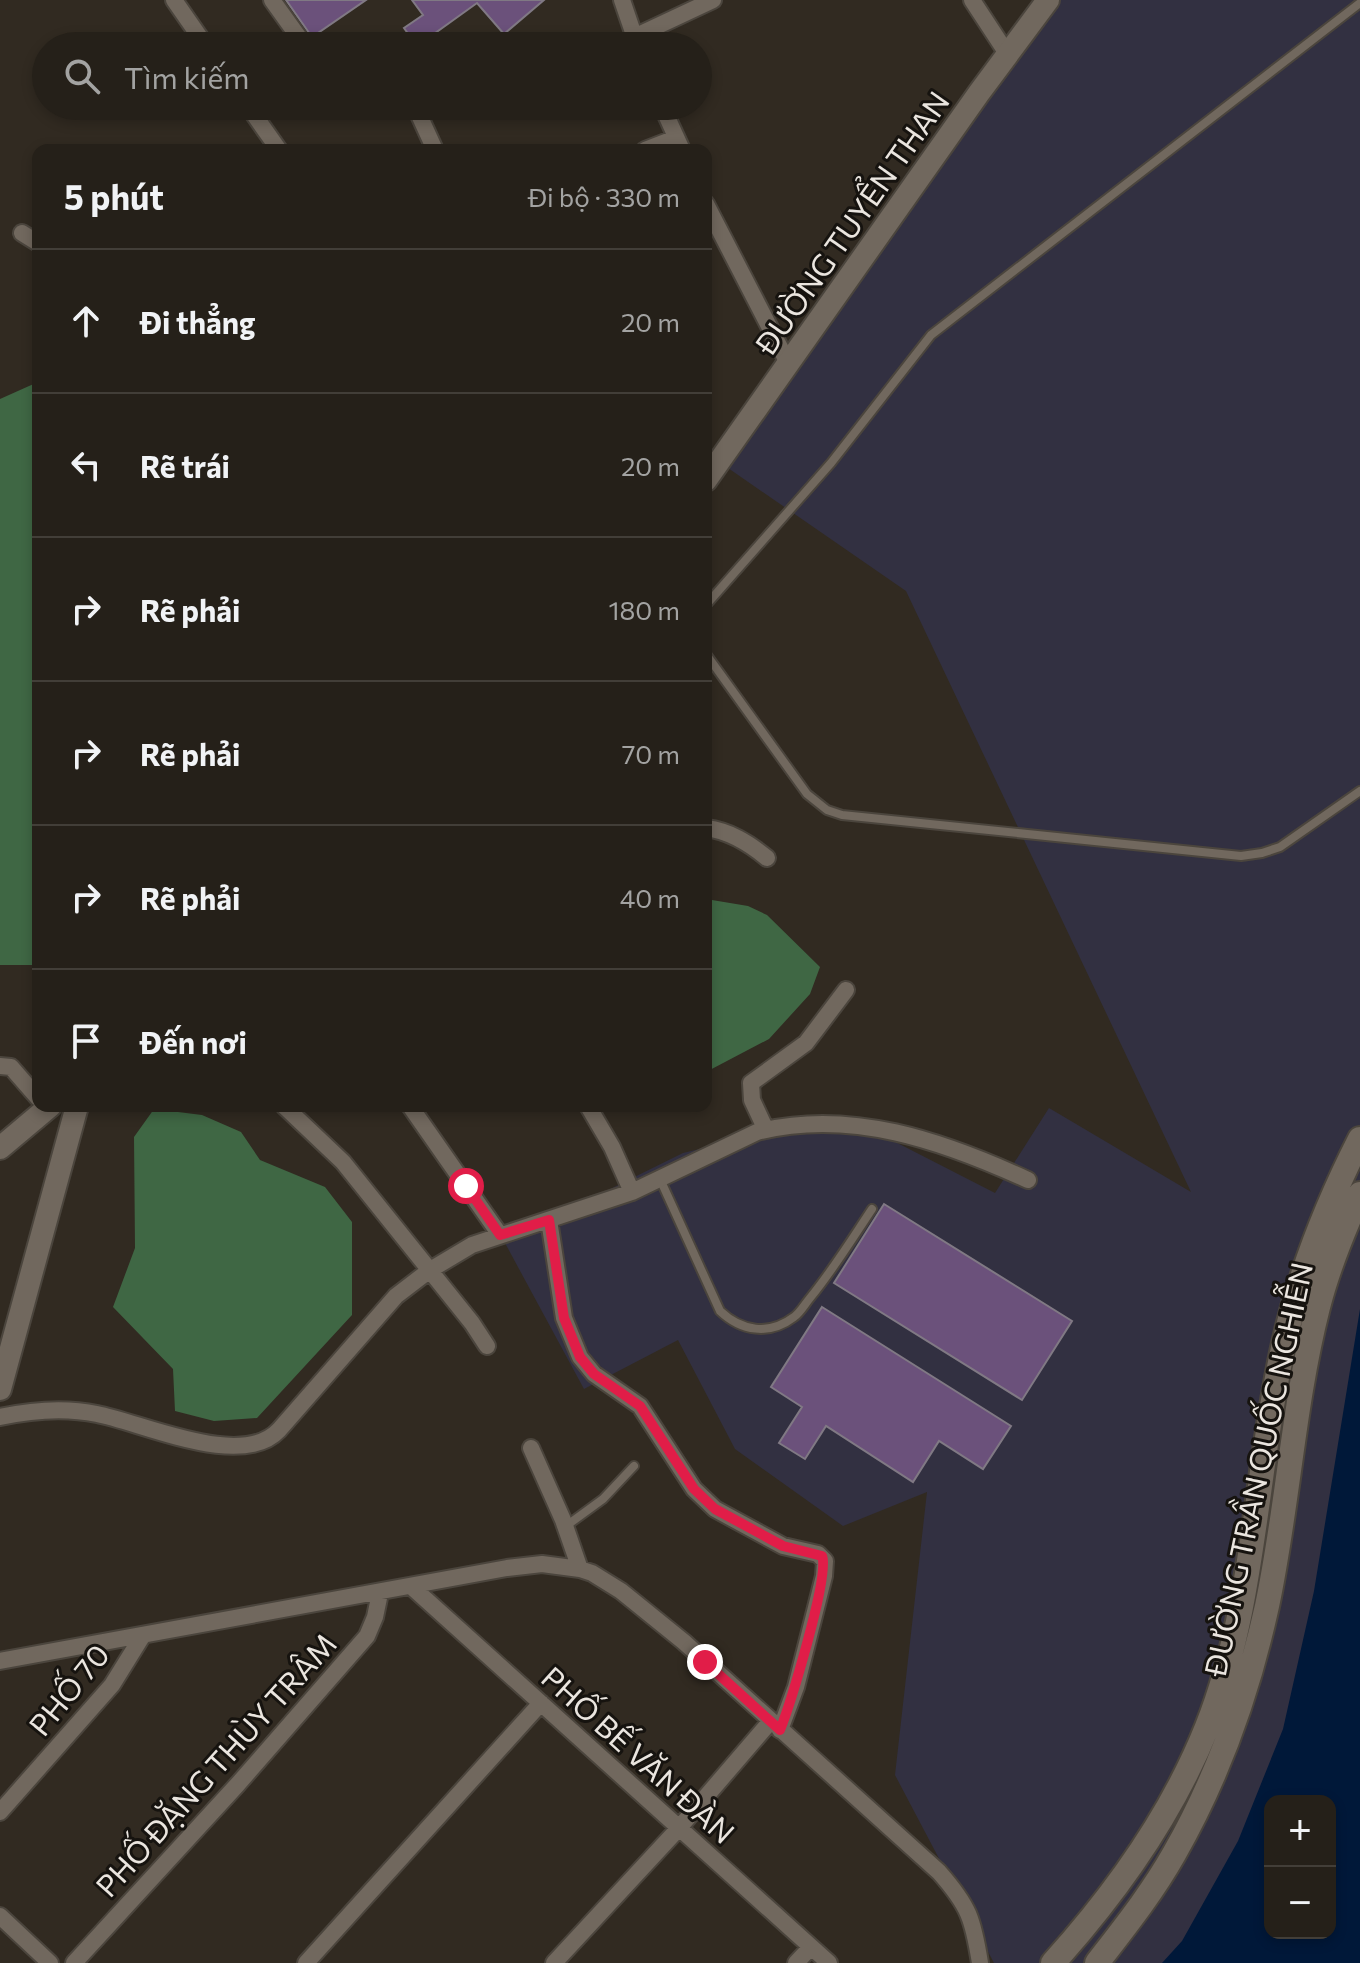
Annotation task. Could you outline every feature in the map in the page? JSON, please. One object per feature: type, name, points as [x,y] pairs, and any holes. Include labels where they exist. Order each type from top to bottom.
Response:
[{"type":"main road","name":"ĐƯỜNG TRẦN QUỐC NGHIỄN","points":[[1053,1963],[1147,1845],[1180,1788],[1208,1725],[1229,1661],[1243,1597],[1282,1351],[1295,1297],[1337,1184],[1360,1139]]},
{"type":"main road","name":"ĐƯỜNG TRẦN QUỐC NGHIỄN","points":[[1097,1963],[1173,1856],[1203,1798],[1252,1668],[1267,1603],[1306,1358],[1318,1305],[1334,1254],[1360,1194]]},
{"type":"street","points":[[174,0],[196,32]]},
{"type":"street","points":[[272,0],[295,32]]},
{"type":"street","points":[[622,0],[633,32]]},
{"type":"street","points":[[653,32],[713,0]]},
{"type":"street","points":[[972,0],[1008,55]]},
{"type":"street","name":"ĐƯỜNG TUYỂN THAN","points":[[712,471],[1048,0]]},
{"type":"street","points":[[258,120],[275,144]]},
{"type":"street","points":[[421,120],[432,144]]},
{"type":"street","points":[[668,120],[679,144]]},
{"type":"street","points":[[712,216],[788,363]]},
{"type":"street","points":[[22,233],[32,239]]},
{"type":"street","points":[[712,829],[737,837],[767,858]]},
{"type":"street","points":[[766,1130],[752,1100],[751,1083],[756,1076],[806,1043],[846,990]]},
{"type":"street","points":[[0,1066],[11,1067],[32,1090]]},
{"type":"street","points":[[0,1148],[38,1112]]},
{"type":"street","points":[[0,1389],[75,1112]]},
{"type":"street","points":[[290,1112],[343,1162],[487,1346]]},
{"type":"street","points":[[420,1112],[500,1235]]},
{"type":"street","points":[[592,1112],[612,1147],[632,1192]]},
{"type":"street","points":[[0,1417],[62,1409],[96,1413],[183,1439],[227,1446],[258,1445],[273,1437],[396,1296],[430,1270],[472,1245],[632,1192],[766,1130],[804,1124],[890,1131],[944,1144],[1028,1180]]},
{"type":"street","points":[[549,1220],[564,1318],[580,1357],[594,1374],[640,1406],[694,1489],[715,1509],[783,1546],[818,1554],[825,1561],[796,1687],[775,1726],[554,1963]]},
{"type":"street","points":[[531,1448],[580,1569]]},
{"type":"street","points":[[0,1661],[529,1565],[580,1569],[592,1573],[646,1610],[939,1872],[961,1898],[975,1929],[980,1963]]},
{"type":"street","name":"PHỐ BẾ VĂN ĐÀN","points":[[412,1587],[829,1963]]},
{"type":"street","name":"PHỐ ĐẶNG THÙY TRÂM","points":[[74,1963],[238,1784],[367,1636],[380,1593]]},
{"type":"street","name":"PHỐ 70","points":[[0,1812],[112,1685],[143,1635]]},
{"type":"street","points":[[306,1963],[541,1703]]},
{"type":"street","points":[[0,1916],[50,1963]]},
{"type":"street","points":[[796,1963],[811,1947]]},
{"type":"lane","points":[[712,598],[831,463],[931,335],[1360,3]]},
{"type":"lane","points":[[712,662],[807,794],[827,810],[842,815],[1241,856],[1280,847],[1360,791]]},
{"type":"lane","points":[[660,1179],[720,1311],[732,1323],[755,1330],[776,1327],[795,1317],[872,1209]]},
{"type":"lane","points":[[565,1527],[603,1499],[634,1466]]},
{"type":"shaded area","points":[[1053,0],[1360,0],[1360,1929],[1336,1933],[1336,1795],[1264,1795],[1264,1939],[1304,1939],[1170,1963],[994,1963],[895,1775],[927,1492],[843,1526],[735,1449],[678,1340],[584,1389],[499,1232],[598,1195],[683,1153],[779,1130],[872,1130],[995,1193],[1049,1108],[1191,1192],[906,591],[728,468],[793,366]]},
{"type":"green space","points":[[32,385],[32,965],[0,965],[0,399]]},
{"type":"green space","points":[[712,900],[748,906],[767,915],[820,967],[810,994],[769,1039],[712,1069]]},
{"type":"green space","points":[[152,1112],[202,1115],[241,1132],[260,1160],[325,1187],[352,1222],[352,1315],[257,1418],[214,1421],[175,1411],[173,1369],[113,1307],[135,1248],[134,1137]]},
{"type":"water","points":[[1360,1309],[1360,1963],[1162,1963],[1182,1941],[1238,1841],[1283,1729],[1314,1591]]},
{"type":"building","points":[[286,0],[366,0],[319,32],[308,32]]},
{"type":"building","points":[[412,0],[544,0],[506,32],[502,32],[477,3],[437,32],[407,32],[404,28],[423,15]]},
{"type":"building","points":[[884,1204],[1072,1321],[1022,1400],[834,1283]]},
{"type":"building","points":[[822,1307],[1011,1426],[983,1469],[939,1441],[913,1482],[826,1426],[805,1459],[779,1443],[802,1407],[771,1387]]},
{"type":"route","points":[[466,1186],[500,1235],[549,1220],[564,1318],[580,1357],[594,1374],[640,1406],[694,1489],[715,1509],[741,1525],[783,1546],[818,1554],[825,1561],[796,1687],[780,1730],[705,1662]]}]
